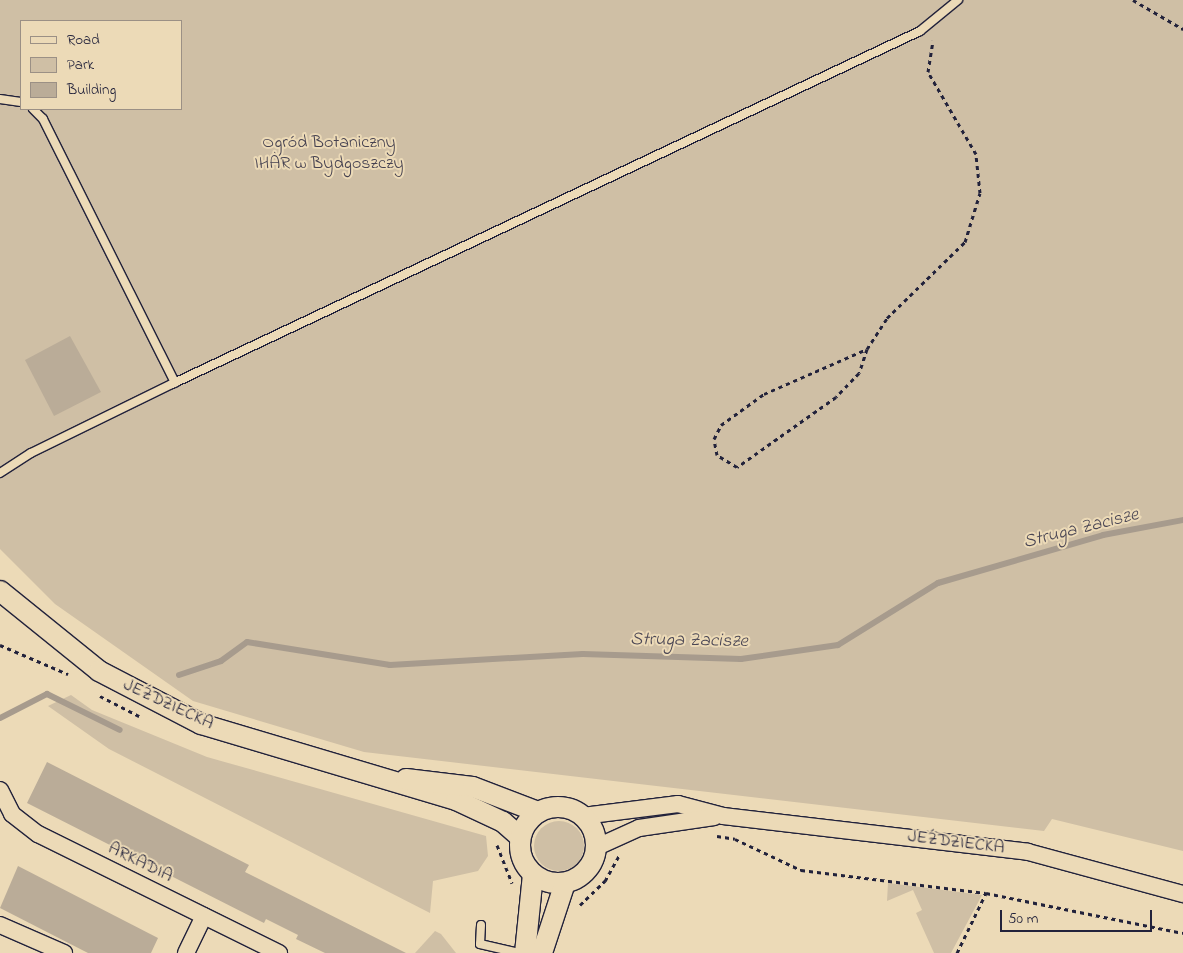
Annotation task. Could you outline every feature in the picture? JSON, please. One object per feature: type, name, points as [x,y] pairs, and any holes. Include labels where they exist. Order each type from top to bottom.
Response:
[{"type":"street","name":"JEŹDZIECKA","points":[[0,592],[99,671],[201,724],[389,778],[482,811],[520,837]]},
{"type":"street","name":"JEŹDZIECKA","points":[[389,778],[435,779],[473,787],[538,812]]},
{"type":"street","name":"ARKADIA","points":[[0,790],[12,814],[38,834],[279,953]]},
{"type":"street","name":"JEŹDZIECKA","points":[[583,816],[660,804],[723,816],[1028,852],[1183,894]]},
{"type":"street","points":[[525,953],[533,874],[520,852],[520,837],[538,812],[559,806],[583,816],[592,828],[597,847],[587,870],[565,883],[542,953]]},
{"type":"street","name":"JEŹDZIECKA","points":[[597,847],[638,828],[723,816]]},
{"type":"street","points":[[533,874],[565,883]]},
{"type":"street","points":[[186,953],[204,916]]},
{"type":"street","points":[[0,925],[64,953]]},
{"type":"lane","points":[[0,473],[31,453],[175,383],[941,18],[958,0]]},
{"type":"lane","points":[[0,99],[20,102]]},
{"type":"lane","points":[[34,110],[43,119],[175,383]]},
{"type":"lane","points":[[481,925],[480,944],[519,953]]},
{"type":"path","points":[[1133,0],[1183,29]]},
{"type":"path","points":[[867,349],[764,394],[721,425],[714,439],[717,454],[737,467],[836,397],[859,373],[867,349],[888,318],[966,242],[980,193],[976,154],[928,72],[929,48],[941,18]]},
{"type":"path","points":[[713,836],[735,839],[801,870],[986,893],[1183,933]]},
{"type":"path","points":[[494,840],[515,892]]},
{"type":"path","points":[[577,907],[605,881],[622,851]]},
{"type":"path","points":[[957,953],[986,893]]},
{"type":"green space","name":"Ogród Botaniczny IHAR w Bydgoszczy","points":[[0,0],[1183,0],[1183,851],[1052,819],[1044,831],[364,752],[193,701],[55,604],[0,549]]},
{"type":"green space","points":[[71,695],[92,710],[207,757],[486,836],[488,856],[478,871],[433,881],[430,913],[109,749],[48,706]]},
{"type":"green space","points":[[554,821],[564,821],[577,828],[584,841],[584,851],[577,864],[564,871],[554,871],[545,867],[538,860],[534,851],[534,841],[538,832],[545,825]]},
{"type":"green space","points":[[888,883],[982,895],[951,953],[934,953],[916,913],[922,910],[913,890],[887,901]]},
{"type":"green space","points":[[435,931],[441,934],[456,953],[415,953]]},
{"type":"building","points":[[70,336],[101,392],[54,416],[25,360]]},
{"type":"building","points":[[47,762],[249,865],[245,872],[406,953],[325,953],[296,939],[298,935],[266,919],[264,923],[27,803]]},
{"type":"building","points":[[18,866],[158,938],[151,953],[88,953],[0,908]]},
{"type":"waterway","name":"Struga Zacisze","points":[[179,675],[221,661],[247,642],[390,665],[583,654],[741,659],[838,645],[938,583],[1103,535],[1183,520]]},
{"type":"waterway","name":"Struga Zacisze","points":[[0,718],[47,694],[120,730]]}]
